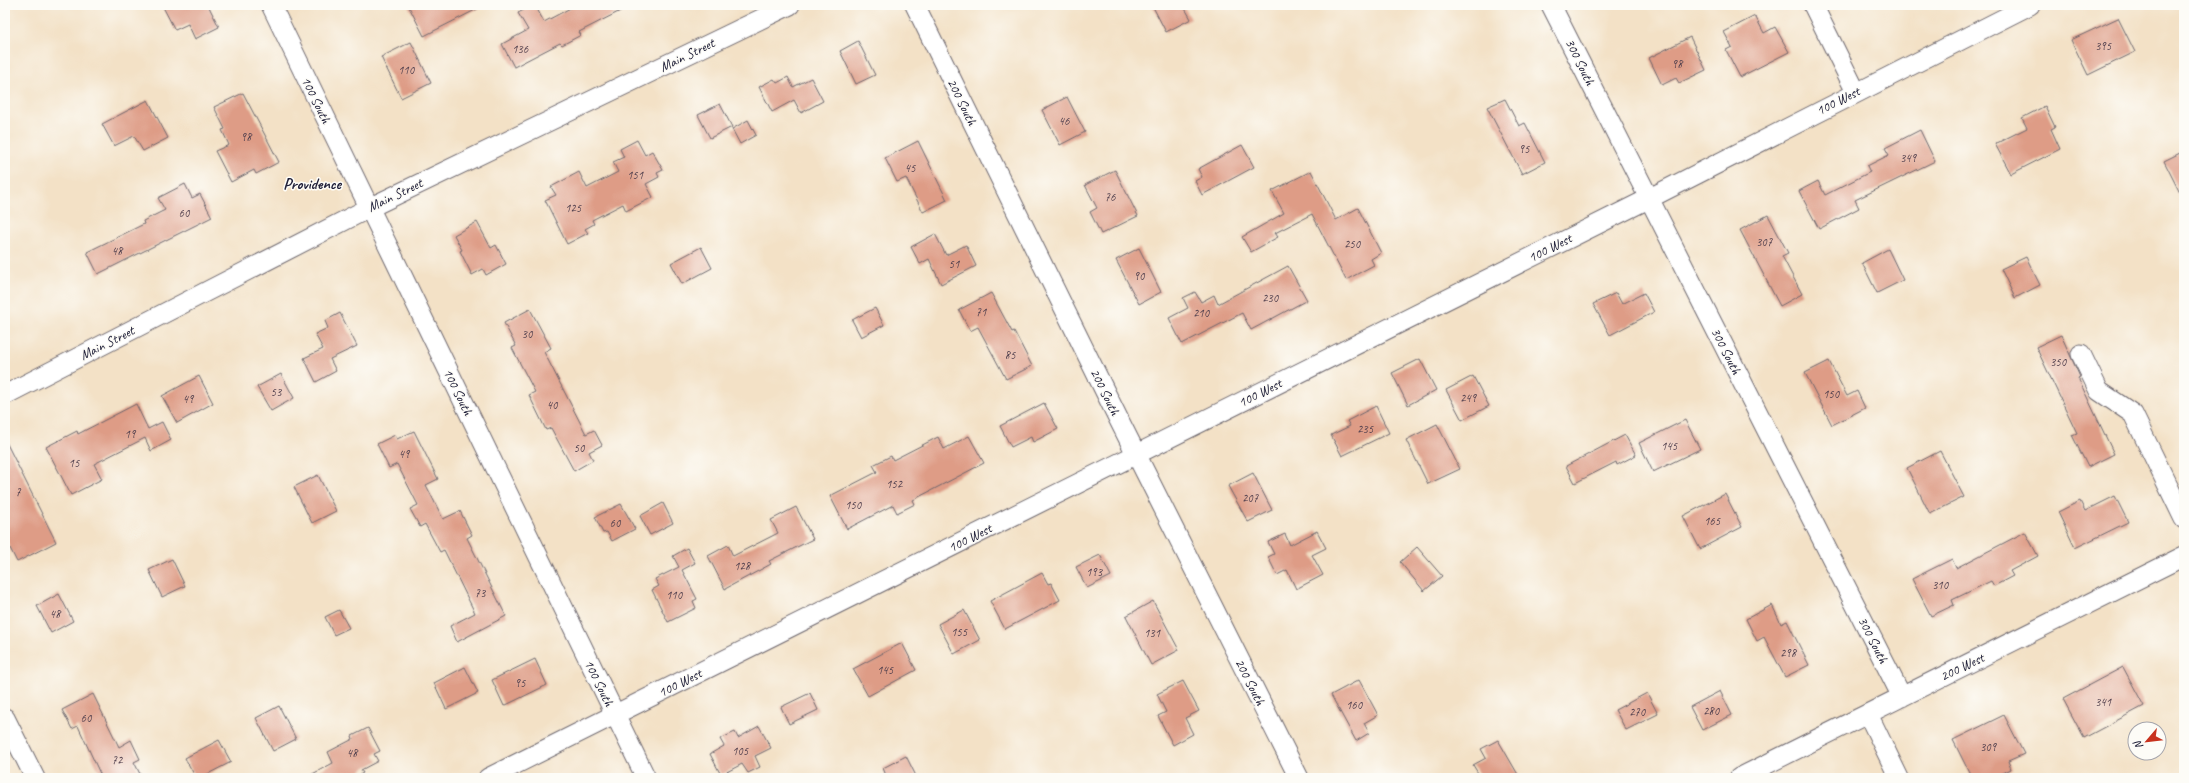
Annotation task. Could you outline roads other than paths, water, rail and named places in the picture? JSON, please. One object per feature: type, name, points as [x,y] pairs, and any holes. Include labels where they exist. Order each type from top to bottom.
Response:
[{"type":"street","name":"100 South","points":[[271,5],[368,208],[646,778]]},
{"type":"street","name":"Main Street","points":[[5,395],[368,208],[790,5]]},
{"type":"street","name":"200 South","points":[[915,5],[1136,455],[1299,778]]},
{"type":"street","name":"300 South","points":[[1551,5],[1648,199],[1902,697]]},
{"type":"street","points":[[1813,5],[1856,92]]},
{"type":"street","name":"100 West","points":[[488,778],[1648,199],[1856,92],[2030,5]]},
{"type":"street","points":[[2082,354],[2099,391],[2133,414],[2184,519]]},
{"type":"street","name":"200 West","points":[[1739,778],[2184,556]]},
{"type":"street","points":[[1868,714],[1899,778]]},
{"type":"street","points":[[5,718],[35,778]]},
{"type":"district","name":"Providence","points":[[312,184]]}]
